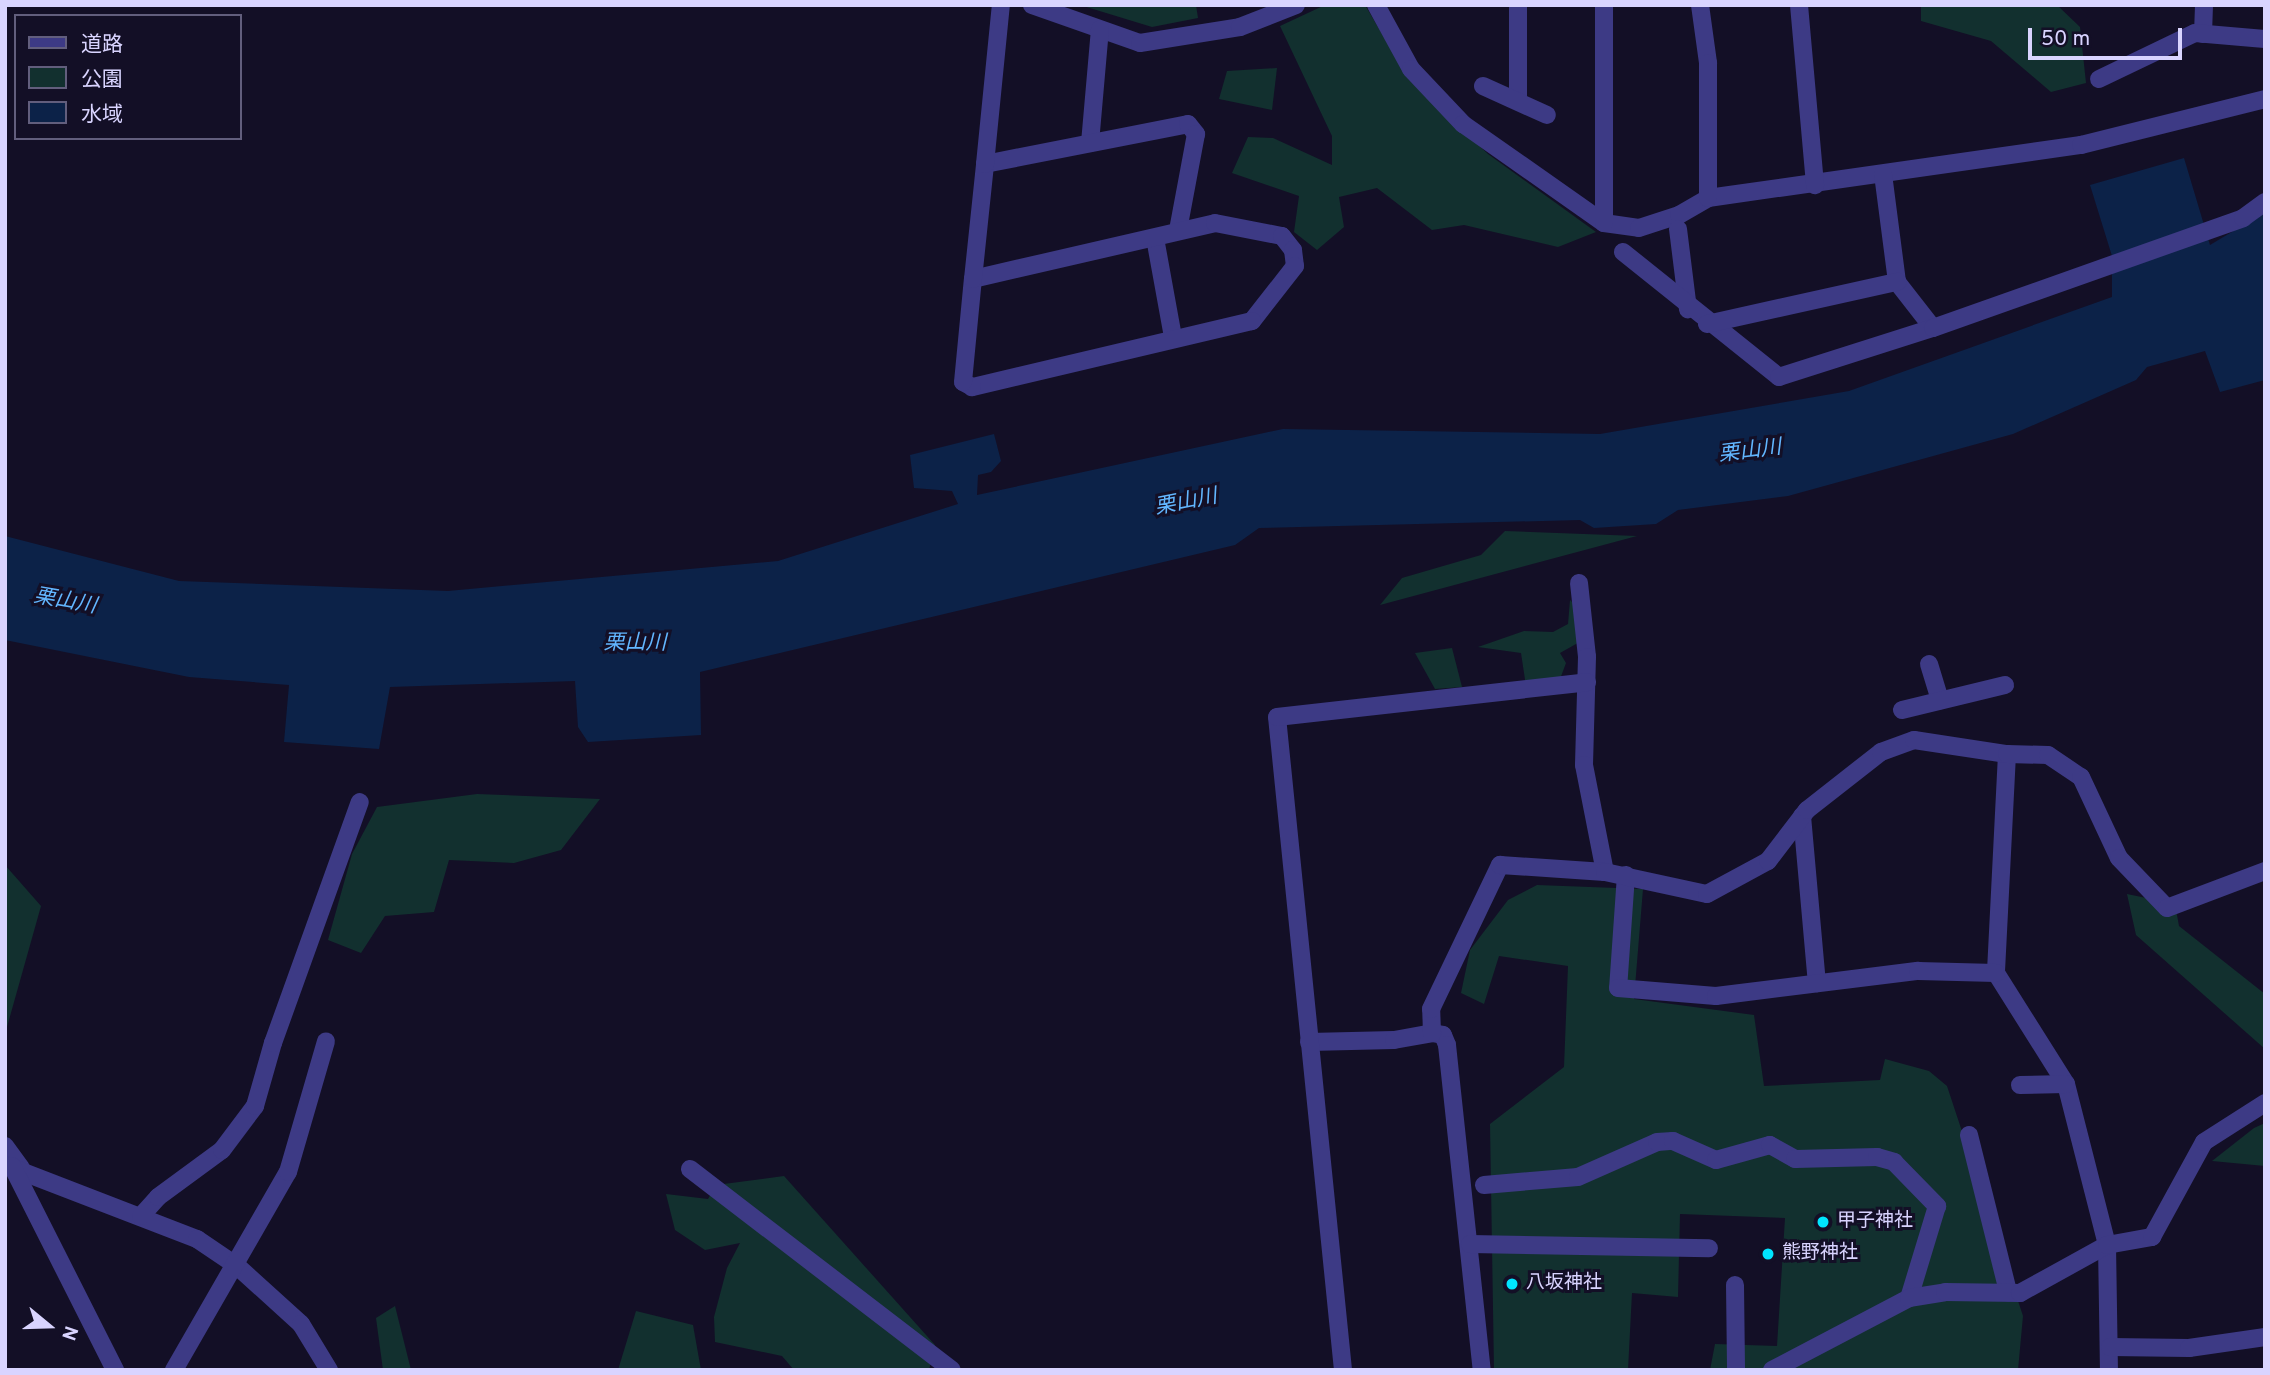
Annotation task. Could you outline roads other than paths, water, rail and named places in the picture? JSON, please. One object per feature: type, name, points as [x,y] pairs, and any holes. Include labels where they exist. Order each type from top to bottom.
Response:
[{"type":"street","points":[[973,279],[1215,223],[1282,236],[1293,250],[1295,266],[1252,321],[1173,337],[972,387],[963,382],[973,279],[1001,5]]},
{"type":"street","points":[[1032,5],[1140,43],[1240,27],[1296,5]]},
{"type":"street","points":[[1376,5],[1411,69],[1463,124],[1604,223],[1639,228],[1679,215],[1708,198],[1815,185],[2081,145],[2265,100]]},
{"type":"street","points":[[1518,5],[1518,101]]},
{"type":"street","points":[[1604,5],[1604,223]]},
{"type":"street","points":[[1700,5],[1708,63],[1708,198]]},
{"type":"street","points":[[1799,5],[1815,185]]},
{"type":"street","points":[[2203,34],[2204,5]]},
{"type":"street","points":[[1090,143],[1100,29]]},
{"type":"street","points":[[2099,79],[2195,33],[2265,39]]},
{"type":"street","points":[[1483,86],[1547,115]]},
{"type":"street","points":[[985,164],[1188,124],[1196,134],[1178,230]]},
{"type":"street","points":[[1884,174],[1897,282],[1933,328]]},
{"type":"street","points":[[1623,253],[1688,309],[1779,377],[1933,328],[2243,218],[2265,202]]},
{"type":"street","points":[[1678,229],[1688,309]]},
{"type":"street","points":[[1155,238],[1173,337]]},
{"type":"street","points":[[1707,324],[1897,282]]},
{"type":"street","points":[[1579,583],[1587,682],[1584,765],[1605,872]]},
{"type":"street","points":[[1929,664],[1941,700]]},
{"type":"street","points":[[1343,1370],[1277,718],[1587,682]]},
{"type":"street","points":[[1902,710],[2005,685]]},
{"type":"street","points":[[1432,1033],[1431,1009],[1500,864],[1626,875],[1707,894],[1768,861],[1802,816],[1881,752],[1914,740],[2007,754],[2048,755],[2081,777],[2119,858],[2167,908],[2265,870]]},
{"type":"street","points":[[2007,754],[1996,973],[2066,1084],[2108,1245],[2109,1370]]},
{"type":"street","points":[[141,1216],[158,1197],[222,1150],[255,1107],[273,1043],[360,802]]},
{"type":"street","points":[[1802,816],[1817,983]]},
{"type":"street","points":[[1626,875],[1618,988],[1716,996],[1918,971],[1996,973]]},
{"type":"street","points":[[1309,1042],[1394,1040],[1432,1033],[1443,1035],[1447,1045],[1482,1370]]},
{"type":"street","points":[[174,1370],[237,1266],[288,1172],[326,1041]]},
{"type":"street","points":[[2020,1084],[2066,1084]]},
{"type":"street","points":[[1772,1370],[1909,1298],[2020,1293],[2054,1278],[2108,1245],[2152,1237],[2204,1142],[2265,1103]]},
{"type":"street","points":[[1969,1135],[2008,1292]]},
{"type":"street","points":[[1484,1185],[1578,1177],[1657,1142],[1673,1142],[1716,1160],[1770,1145],[1795,1159],[1877,1157],[1894,1162],[1937,1206],[1909,1298]]},
{"type":"street","points":[[5,1146],[115,1370]]},
{"type":"street","points":[[13,1166],[197,1239],[237,1266],[302,1324],[329,1370]]},
{"type":"street","points":[[690,1168],[952,1370]]},
{"type":"street","points":[[1470,1244],[1709,1248]]},
{"type":"street","points":[[1735,1285],[1736,1370]]},
{"type":"street","points":[[2110,1347],[2189,1348],[2265,1338]]},
{"type":"water","name":"栗山川","points":[[2184,158],[2210,245],[2265,212],[2265,380],[2220,392],[2205,351],[2147,367],[2136,380],[2013,434],[1788,496],[1678,510],[1656,524],[1594,528],[1580,520],[1259,528],[1235,545],[700,672],[701,735],[588,742],[578,727],[575,681],[390,687],[379,749],[284,742],[289,685],[189,677],[5,640],[5,536],[179,581],[448,591],[778,561],[958,504],[952,491],[914,488],[910,455],[994,434],[1001,461],[991,472],[978,475],[977,495],[1283,429],[1600,434],[1849,391],[2112,297],[2112,256],[2090,185]]},
{"type":"place","name":"甲子神社","points":[[1823,1222]]},
{"type":"place","name":"熊野神社","points":[[1768,1254]]},
{"type":"place","name":"八坂神社","points":[[1512,1284]]}]
